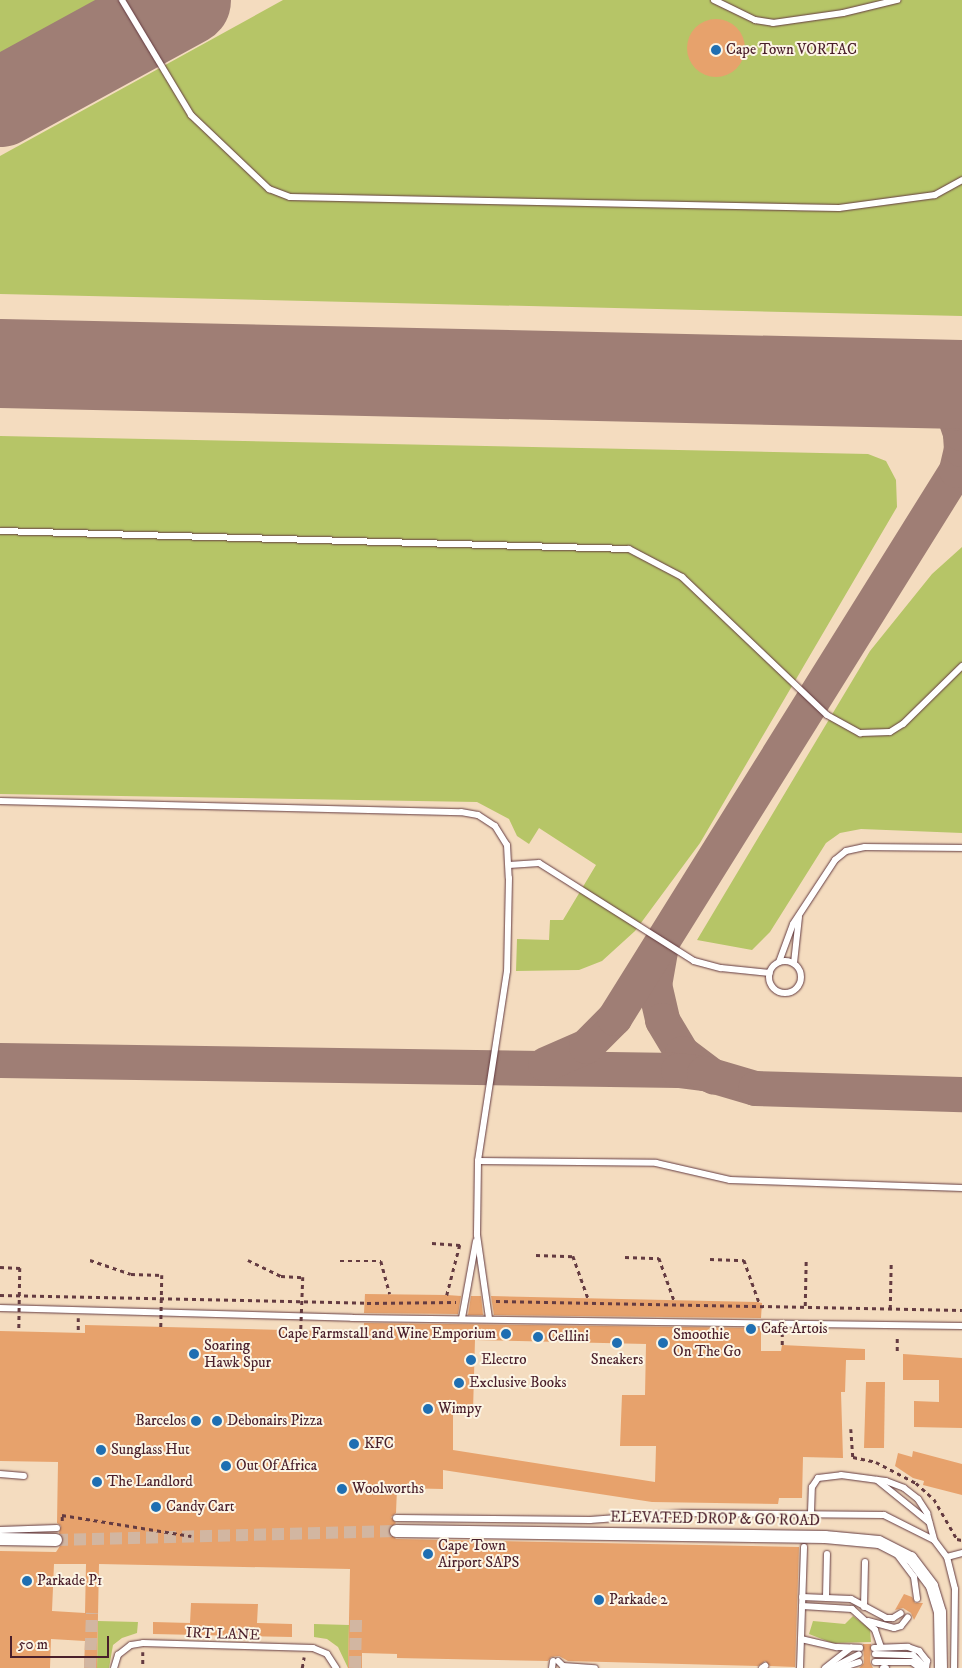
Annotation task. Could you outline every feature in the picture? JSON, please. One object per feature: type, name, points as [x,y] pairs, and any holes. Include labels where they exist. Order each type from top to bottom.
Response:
[{"type":"street","name":"ELEVATED DROP & GO ROAD","points":[[396,1524],[853,1539],[892,1546],[917,1564],[932,1586],[940,1612],[941,1668]]},
{"type":"street","points":[[0,1539],[58,1533]]},
{"type":"lane","points":[[122,0],[191,115],[269,189],[290,197],[839,208],[935,195],[962,180]]},
{"type":"lane","points":[[714,0],[755,20],[773,23],[843,13],[897,0]]},
{"type":"lane","points":[[0,531],[629,549],[682,577],[828,715],[860,733],[890,732],[903,724],[962,666]]},
{"type":"lane","points":[[0,802],[470,813],[486,819],[500,831],[507,845],[509,865],[507,971],[478,1161],[477,1235],[489,1318]]},
{"type":"lane","points":[[770,973],[779,962],[788,933],[835,860],[846,851],[866,847],[962,848]]},
{"type":"lane","points":[[509,865],[539,863],[700,963],[751,973],[770,973]]},
{"type":"lane","points":[[770,973],[773,988],[783,993],[794,991],[802,977],[794,963],[800,916]]},
{"type":"lane","points":[[779,962],[794,963]]},
{"type":"lane","points":[[478,1161],[656,1163],[730,1180],[962,1188]]},
{"type":"lane","points":[[462,1318],[477,1235]]},
{"type":"lane","points":[[0,1308],[224,1316],[489,1318],[962,1326]]},
{"type":"lane","points":[[0,1474],[24,1476]]},
{"type":"lane","points":[[811,1512],[812,1487],[818,1478],[841,1475],[876,1479],[897,1484],[911,1492],[924,1507],[934,1540],[947,1557],[955,1589],[954,1668]]},
{"type":"lane","points":[[876,1479],[930,1523]]},
{"type":"lane","points":[[396,1524],[590,1520],[652,1514],[811,1512],[884,1515],[934,1540]]},
{"type":"lane","points":[[0,1530],[58,1533]]},
{"type":"lane","points":[[892,1546],[914,1577],[917,1599]]},
{"type":"lane","points":[[800,1668],[804,1547]]},
{"type":"lane","points":[[947,1557],[962,1552]]},
{"type":"lane","points":[[826,1597],[827,1554]]},
{"type":"lane","points":[[864,1607],[865,1562]]},
{"type":"lane","points":[[910,1596],[916,1590]]},
{"type":"lane","points":[[802,1597],[851,1599],[886,1618],[893,1618],[901,1613]]},
{"type":"lane","points":[[802,1606],[848,1608],[866,1620],[894,1628],[901,1626],[908,1617]]},
{"type":"lane","points":[[866,1620],[877,1635],[876,1653]]},
{"type":"lane","points":[[801,1639],[859,1651],[832,1668]]},
{"type":"lane","name":"IRT LANE","points":[[114,1668],[118,1655],[131,1645],[143,1642],[313,1648],[327,1654],[336,1668]]},
{"type":"lane","points":[[825,1668],[851,1648]]},
{"type":"lane","points":[[876,1653],[919,1651],[927,1661],[926,1668]]},
{"type":"lane","points":[[876,1653],[912,1662],[920,1668]]},
{"type":"lane","points":[[841,1668],[859,1662]]},
{"type":"lane","points":[[554,1663],[563,1666],[595,1668]]},
{"type":"path","points":[[432,1243],[460,1245],[447,1295]]},
{"type":"path","points":[[536,1256],[573,1256],[588,1298]]},
{"type":"path","points":[[625,1257],[659,1258],[674,1300]]},
{"type":"path","points":[[710,1259],[744,1260],[759,1302]]},
{"type":"path","points":[[90,1260],[131,1274],[162,1275],[162,1327]]},
{"type":"path","points":[[248,1260],[281,1276],[303,1277],[302,1330]]},
{"type":"path","points":[[805,1307],[806,1260]]},
{"type":"path","points":[[340,1261],[381,1261],[390,1294]]},
{"type":"path","points":[[890,1309],[891,1263]]},
{"type":"path","points":[[0,1267],[20,1268],[20,1331]]},
{"type":"path","points":[[0,1295],[367,1303],[465,1301]]},
{"type":"path","points":[[486,1301],[962,1310]]},
{"type":"path","points":[[58,1533],[62,1515],[191,1536]]},
{"type":"path","points":[[957,1539],[962,1540]]},
{"type":"green space","points":[[0,0],[98,0],[0,54]]},
{"type":"green space","points":[[283,0],[962,0],[962,316],[0,294],[0,156]]},
{"type":"green space","points":[[0,436],[868,454],[886,461],[896,480],[897,507],[700,843],[635,931],[602,961],[579,970],[516,971],[517,939],[549,940],[550,920],[563,920],[596,865],[539,828],[529,844],[517,836],[509,819],[477,802],[0,794]]},
{"type":"green space","points":[[962,547],[962,833],[861,829],[840,833],[826,843],[770,932],[752,950],[697,940],[870,651],[932,574]]},
{"type":"green space","points":[[853,1616],[870,1629],[871,1642],[832,1643],[809,1634],[813,1621],[845,1624]]},
{"type":"green space","points":[[98,1621],[138,1622],[137,1633],[122,1638],[113,1645],[109,1668],[97,1668]]},
{"type":"green space","points":[[314,1624],[349,1625],[348,1668],[338,1647],[327,1639],[314,1637]]},
{"type":"building","name":"Cape Town VORTAC","points":[[716,19],[727,21],[737,27],[743,37],[745,48],[743,59],[737,69],[727,75],[716,77],[705,75],[695,69],[689,59],[687,48],[689,37],[695,27],[705,21]]},
{"type":"building","points":[[365,1294],[461,1296],[458,1314],[364,1313]]},
{"type":"building","points":[[471,1296],[481,1296],[483,1315],[468,1315]]},
{"type":"building","points":[[491,1296],[762,1303],[761,1318],[494,1315]]},
{"type":"building","points":[[364,1323],[761,1328],[761,1351],[781,1351],[782,1345],[865,1349],[865,1360],[846,1360],[845,1392],[841,1392],[843,1458],[803,1457],[802,1498],[779,1498],[778,1504],[652,1502],[443,1470],[443,1489],[397,1488],[396,1513],[391,1517],[396,1523],[388,1530],[396,1539],[799,1547],[795,1667],[770,1666],[765,1661],[758,1666],[568,1661],[559,1656],[551,1657],[548,1661],[397,1658],[397,1654],[362,1653],[362,1668],[348,1668],[350,1569],[99,1564],[97,1668],[84,1668],[85,1641],[51,1639],[50,1668],[0,1668],[0,1551],[56,1552],[64,1540],[59,1533],[61,1526],[57,1523],[58,1462],[0,1461],[0,1331],[85,1333],[85,1325],[364,1332]],"holes":[[[475,1340],[646,1344],[645,1395],[622,1395],[620,1446],[656,1446],[655,1482],[453,1450],[453,1410],[473,1411]],[[54,1564],[86,1564],[85,1613],[52,1611]]]},
{"type":"building","points":[[903,1354],[962,1358],[962,1428],[914,1427],[914,1401],[939,1402],[939,1380],[903,1380]]},
{"type":"building","points":[[866,1382],[885,1382],[884,1448],[864,1448]]},
{"type":"building","points":[[913,1451],[962,1464],[962,1495],[923,1485],[924,1481],[913,1478],[895,1466],[898,1453],[912,1457]]},
{"type":"building","points":[[904,1594],[912,1597],[915,1603],[923,1603],[914,1620],[911,1613],[903,1608],[895,1610]]},
{"type":"building","points":[[191,1603],[258,1604],[257,1623],[292,1624],[292,1637],[153,1634],[153,1622],[190,1623]]},
{"type":"building","points":[[863,1644],[871,1644],[870,1662],[873,1668],[859,1668],[864,1663]]},
{"type":"taxiway","points":[[904,381],[962,374]]},
{"type":"taxiway","points":[[545,1064],[586,1046],[614,1018],[956,470],[961,449],[960,433],[953,413],[939,397],[912,385],[846,381]]},
{"type":"taxiway","points":[[660,951],[654,984],[662,1020],[682,1053],[713,1076]]},
{"type":"taxiway","points":[[0,1060],[678,1070],[704,1073],[755,1088],[962,1094]]},
{"type":"runway","points":[[0,102],[186,0]]},
{"type":"runway","points":[[0,363],[962,384]]},
{"type":"tunnel","points":[[56,1540],[396,1531]]},
{"type":"tunnel","points":[[90,1668],[92,1613]]},
{"type":"tunnel","points":[[355,1668],[356,1619]]},
{"type":"place","name":"Cape Town VORTAC","points":[[716,50]]},
{"type":"place","name":"Cafe Artois","points":[[751,1329]]},
{"type":"place","name":"Cape Farmstall and Wine Emporium","points":[[506,1334]]},
{"type":"place","name":"Cellini","points":[[538,1337]]},
{"type":"place","name":"Sneakers","points":[[617,1343]]},
{"type":"place","name":"Smoothie On The Go","points":[[663,1343]]},
{"type":"place","name":"Soaring Hawk Spur","points":[[194,1354]]},
{"type":"place","name":"Electro","points":[[471,1360]]},
{"type":"place","name":"Exclusive Books","points":[[459,1383]]},
{"type":"place","name":"Wimpy","points":[[428,1409]]},
{"type":"place","name":"Barcelos","points":[[196,1421]]},
{"type":"place","name":"Debonairs Pizza","points":[[217,1421]]},
{"type":"place","name":"KFC","points":[[354,1444]]},
{"type":"place","name":"Sunglass Hut","points":[[101,1450]]},
{"type":"place","name":"Out Of Africa","points":[[226,1466]]},
{"type":"place","name":"The Landlord","points":[[97,1482]]},
{"type":"place","name":"Woolworths","points":[[342,1489]]},
{"type":"place","name":"Candy Cart","points":[[156,1507]]},
{"type":"place","name":"Cape Town Airport SAPS","points":[[428,1554]]},
{"type":"place","name":"Parkade P1","points":[[27,1581]]},
{"type":"place","name":"Parkade 2","points":[[599,1600]]}]
